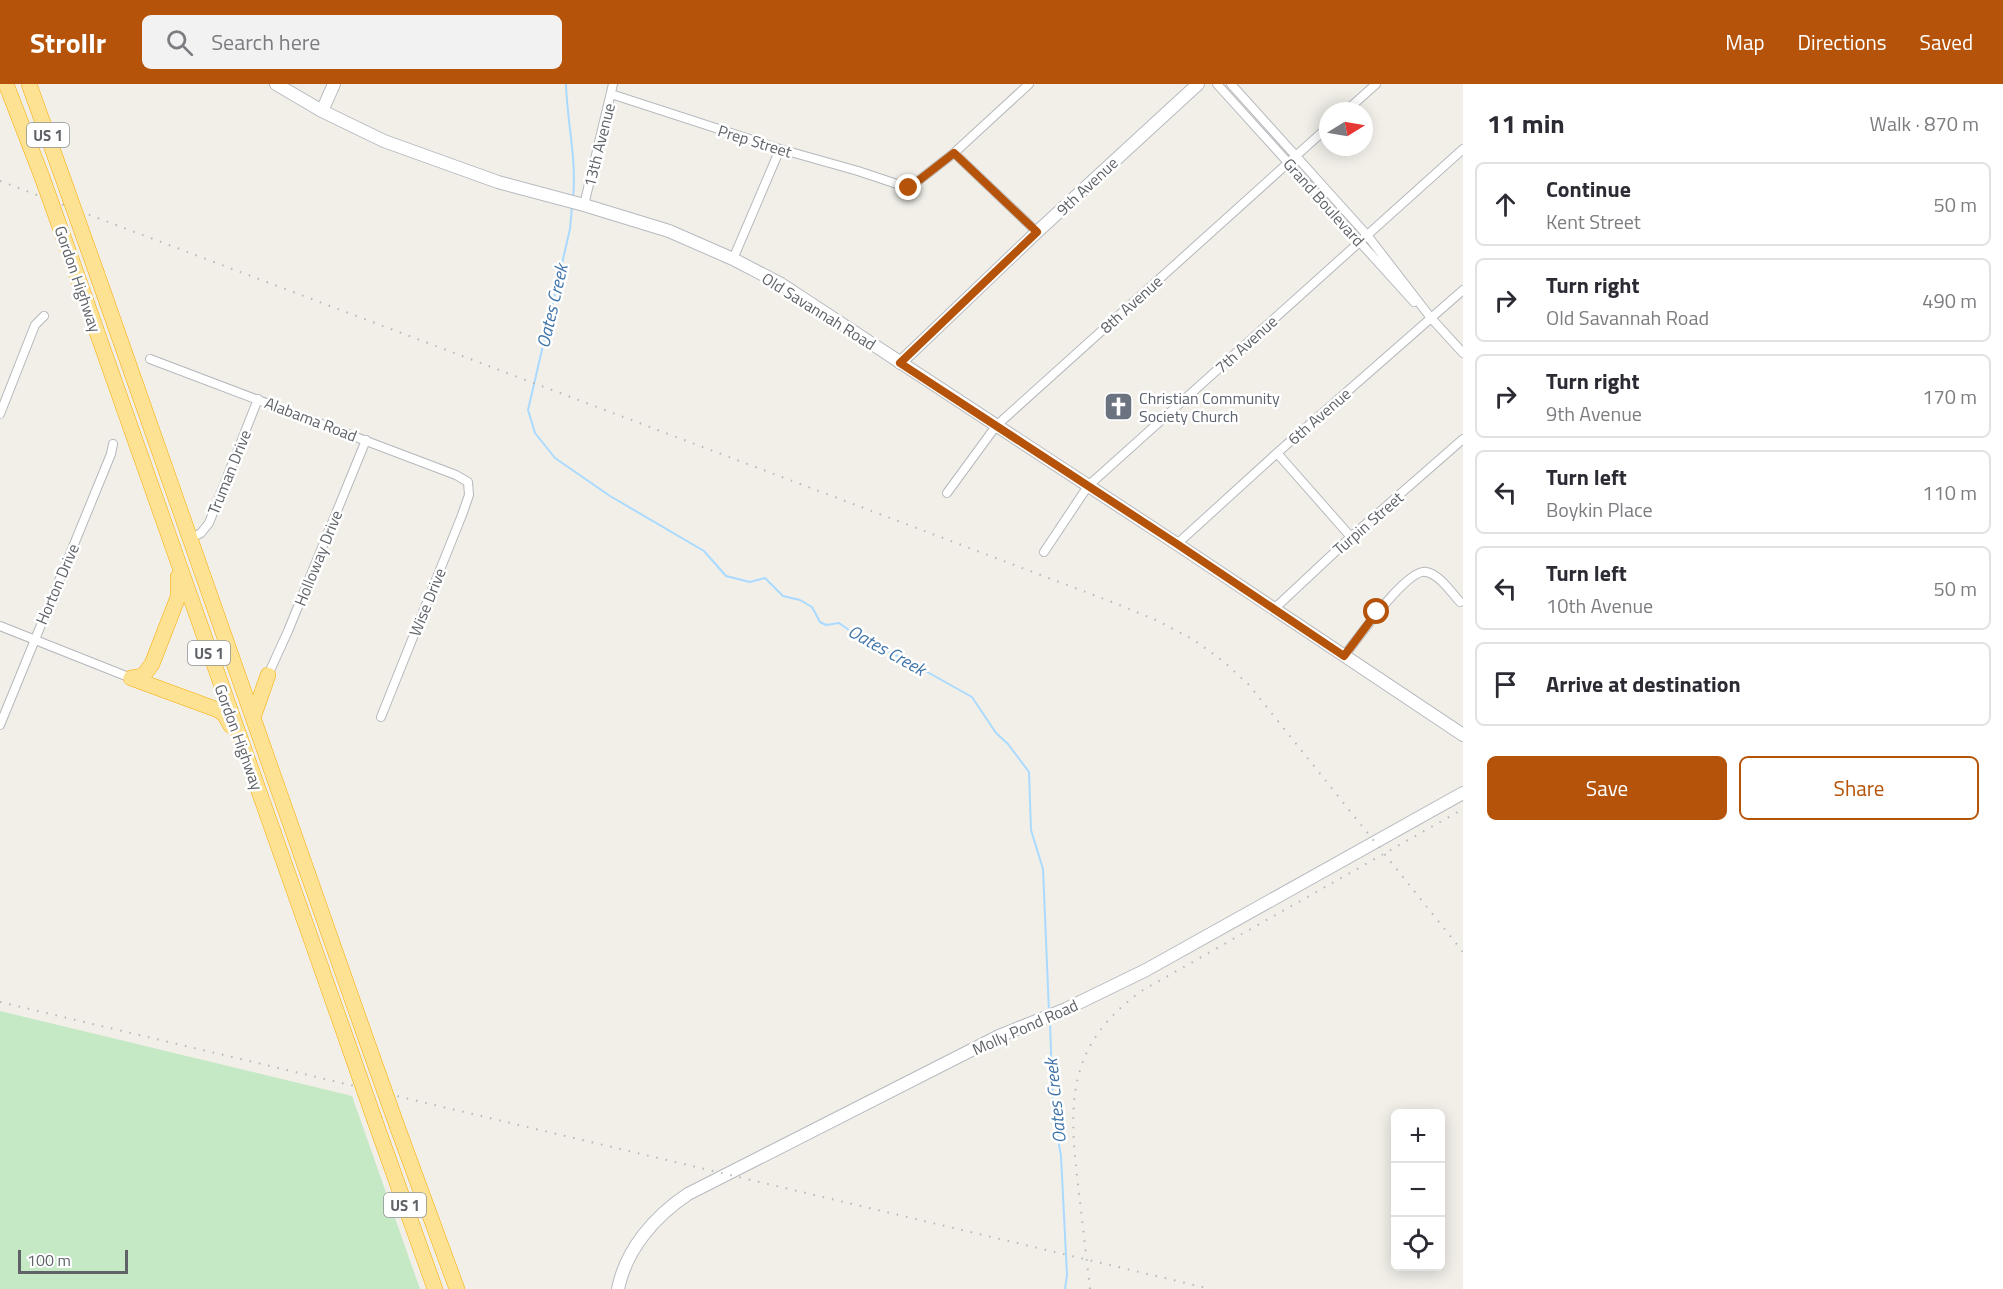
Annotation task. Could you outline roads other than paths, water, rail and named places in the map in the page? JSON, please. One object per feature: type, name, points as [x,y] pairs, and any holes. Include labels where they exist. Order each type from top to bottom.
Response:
[{"type":"highway","name":"Gordon Highway","points":[[6,84],[73,264],[435,1289]]},
{"type":"highway","name":"Gordon Highway","points":[[29,84],[366,1039],[457,1289]]},
{"type":"highway","points":[[131,678],[143,676],[152,664],[178,597],[179,565]]},
{"type":"highway","points":[[235,670],[255,682],[259,682],[268,675]]},
{"type":"highway","points":[[253,718],[268,675]]},
{"type":"highway","points":[[131,678],[218,710],[225,714],[240,738]]},
{"type":"street","name":"Old Savannah Road","points":[[276,84],[322,111],[384,141],[498,182],[669,231],[733,259],[781,284],[1463,735]]},
{"type":"street","points":[[322,111],[334,84]]},
{"type":"street","name":"13th Avenue","points":[[575,203],[613,84]]},
{"type":"street","points":[[1029,84],[954,153],[1037,232]]},
{"type":"street","name":"9th Avenue","points":[[900,363],[1037,232],[1198,84]]},
{"type":"street","name":"Grand Boulevard","points":[[1217,84],[1367,235],[1431,318]]},
{"type":"street","name":"Grand Boulevard","points":[[1230,84],[1402,291],[1463,353]]},
{"type":"street","points":[[1356,102],[1376,84]]},
{"type":"street","name":"Prep Street","points":[[611,94],[909,188],[954,153]]},
{"type":"street","name":"8th Avenue","points":[[946,493],[996,426],[1319,135]]},
{"type":"street","name":"7th Avenue","points":[[1044,552],[1088,486],[1463,148]]},
{"type":"street","points":[[733,259],[780,149]]},
{"type":"street","name":"6th Avenue","points":[[1177,544],[1463,290]]},
{"type":"street","points":[[0,414],[35,325],[44,316]]},
{"type":"street","name":"Alabama Road","points":[[150,359],[456,474],[470,485]]},
{"type":"street","name":"Truman Drive","points":[[191,538],[201,533],[209,523],[258,399]]},
{"type":"street","name":"Turpin Street","points":[[1274,609],[1463,439]]},
{"type":"street","name":"Holloway Drive","points":[[268,675],[366,440]]},
{"type":"street","name":"Horton Drive","points":[[0,725],[111,454],[113,444]]},
{"type":"street","points":[[1277,453],[1352,537]]},
{"type":"street","name":"Wise Drive","points":[[381,717],[462,515],[470,485]]},
{"type":"street","points":[[1344,656],[1377,612],[1414,574],[1424,571],[1434,575],[1460,602]]},
{"type":"street","points":[[0,626],[131,678]]},
{"type":"street","name":"Molly Pond Road","points":[[618,1289],[622,1273],[646,1230],[663,1212],[688,1194],[999,1036],[1066,1009],[1146,970],[1463,793]]},
{"type":"waterway","name":"Oates Creek","points":[[566,84],[574,170],[573,198]]},
{"type":"waterway","name":"Oates Creek","points":[[572,206],[570,229],[528,410],[535,433],[555,458],[610,496],[704,551],[726,576],[750,582],[765,578],[783,596],[800,600],[812,607],[820,622],[826,625],[839,623],[860,638],[904,659],[972,697],[996,733],[1008,744],[1029,772],[1031,830],[1043,869],[1049,1012]]},
{"type":"waterway","name":"Oates Creek","points":[[1050,1021],[1053,1111],[1061,1156],[1067,1275],[1065,1289]]},
{"type":"railway","points":[[0,181],[1112,602],[1156,620],[1194,640],[1223,661],[1249,685],[1463,952]]},
{"type":"railway","points":[[1090,1289],[1073,1127],[1078,1076],[1086,1053],[1099,1031],[1118,1010],[1143,990],[1463,809]]},
{"type":"railway","points":[[0,1002],[1211,1289]]},
{"type":"place","name":"Christian Community Society Church","points":[[1118,407]]}]
